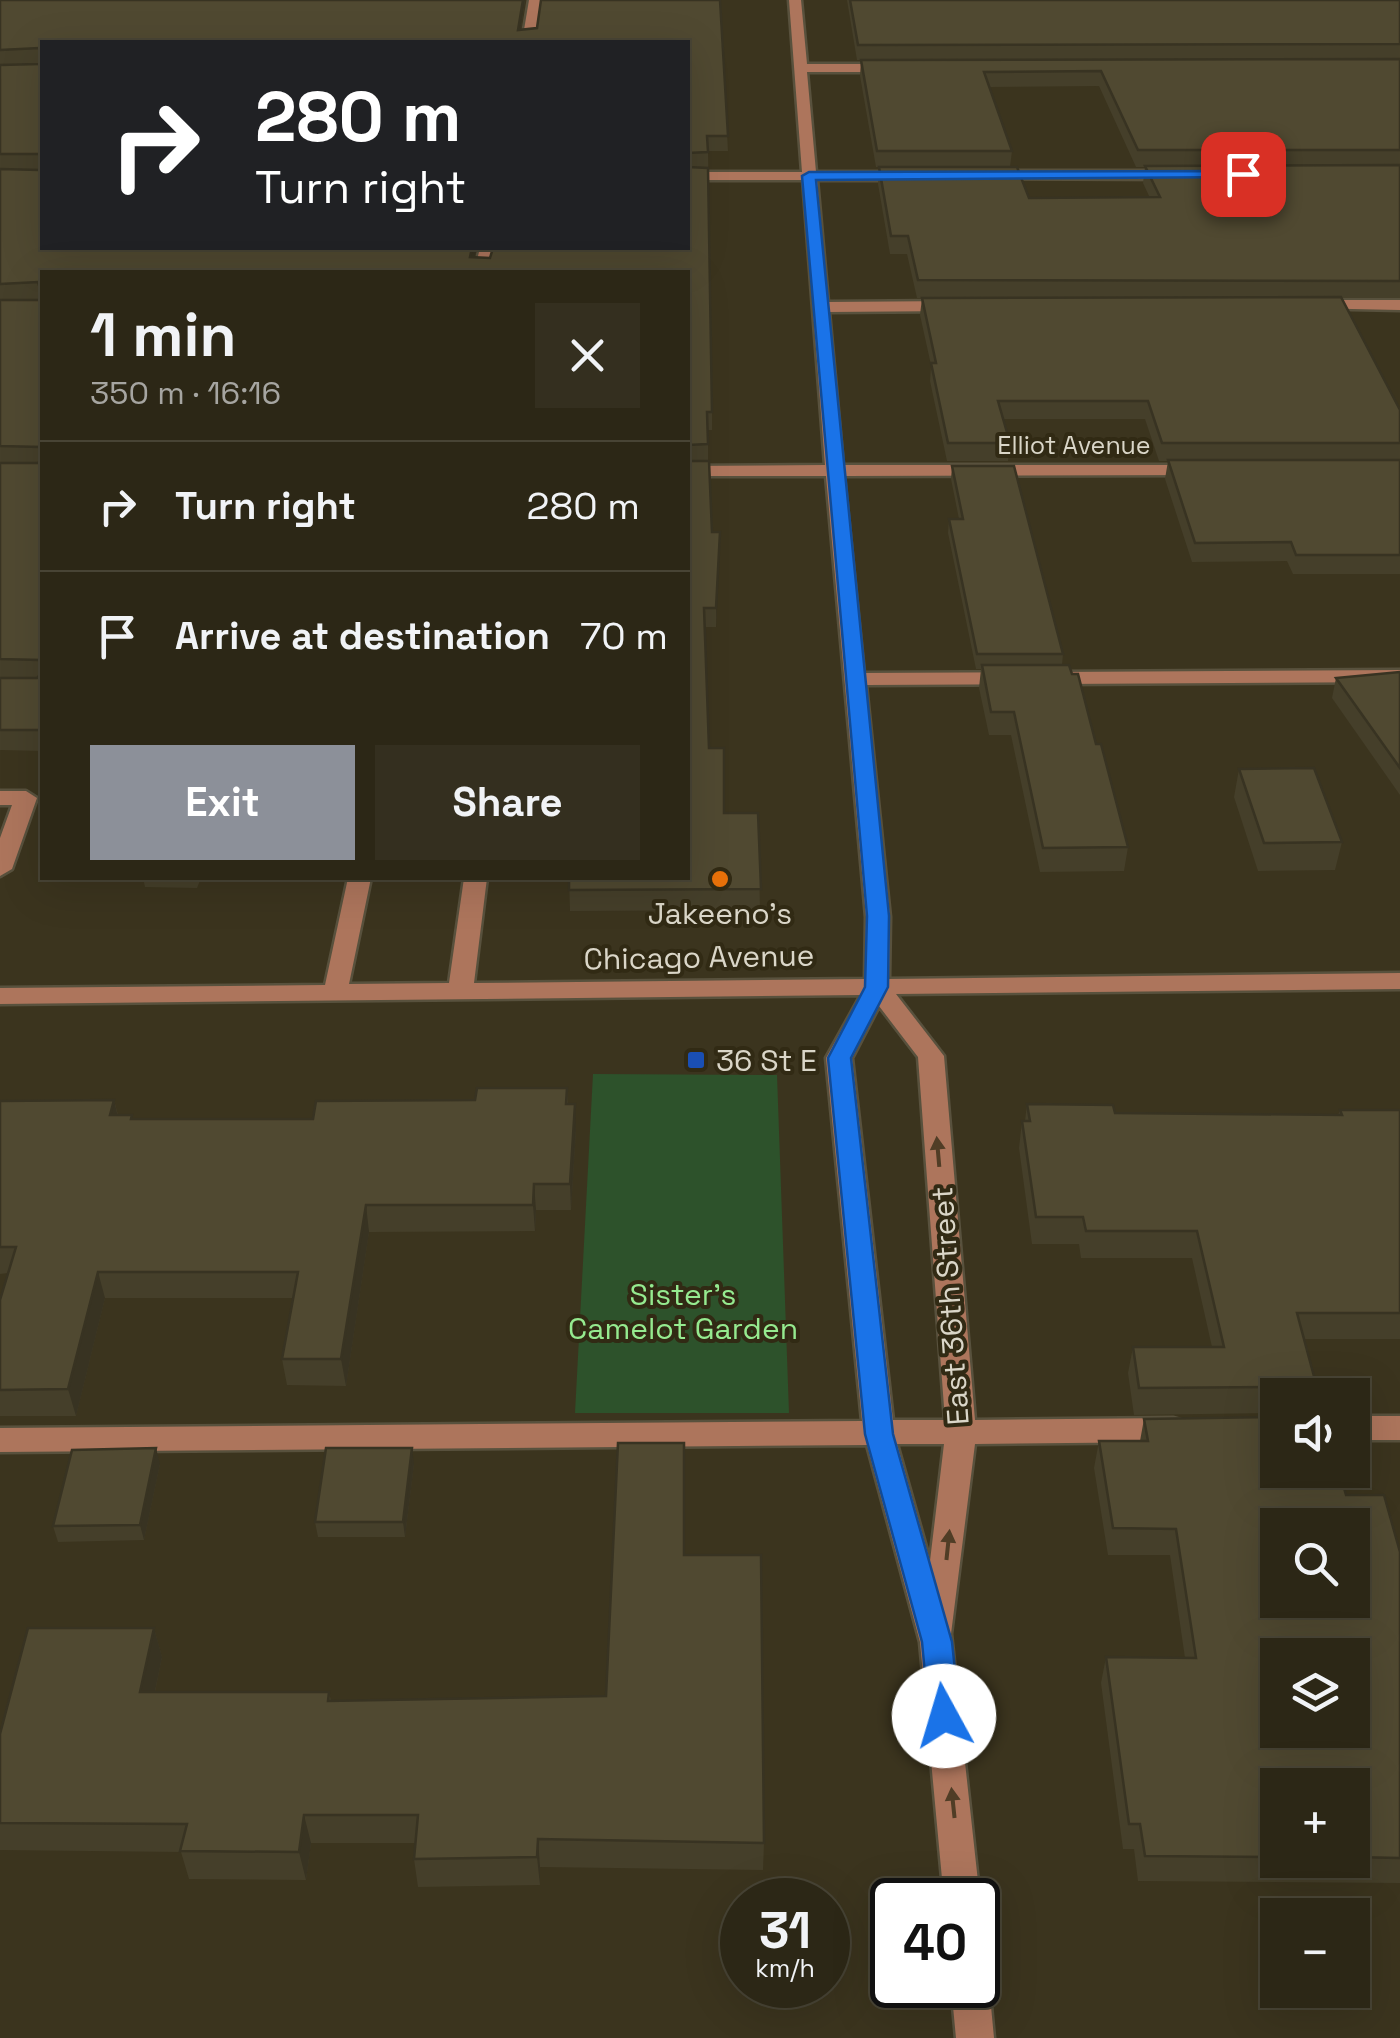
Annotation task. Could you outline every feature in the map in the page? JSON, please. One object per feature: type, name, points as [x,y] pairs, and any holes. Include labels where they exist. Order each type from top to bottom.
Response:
[{"type":"street","points":[[528,40],[535,0]]},
{"type":"street","name":"East 36th Street","points":[[795,0],[834,471],[878,916],[876,987],[839,1058],[879,1434],[937,1642],[960,1878]]},
{"type":"street","points":[[800,68],[905,68]]},
{"type":"street","points":[[967,176],[1203,174]]},
{"type":"street","points":[[690,176],[928,176]]},
{"type":"street","points":[[1284,305],[1400,305]]},
{"type":"street","points":[[821,307],[974,306]]},
{"type":"street","name":"Elliot Avenue","points":[[690,470],[1222,470]]},
{"type":"street","points":[[855,679],[1400,676]]},
{"type":"street","points":[[0,798],[26,798],[0,869]]},
{"type":"street","points":[[335,996],[359,880]]},
{"type":"street","points":[[460,994],[475,880]]},
{"type":"street","name":"Chicago Avenue","points":[[0,996],[335,996],[1400,982]]},
{"type":"street","name":"East 36th Street","points":[[876,987],[931,1056],[961,1432],[937,1642]]},
{"type":"street","points":[[1370,1428],[1400,1428]]},
{"type":"street","points":[[0,1440],[1203,1430]]},
{"type":"street","points":[[973,2008],[976,2038]]},
{"type":"green space","name":"Sister's Camelot Garden","points":[[593,1074],[777,1075],[789,1413],[575,1413]]},
{"type":"building","points":[[0,0],[523,0],[518,30],[537,28],[541,0],[720,0],[728,136],[707,136],[708,152],[690,153],[690,40],[40,40],[40,52],[39,48],[0,50]]},
{"type":"building","points":[[850,0],[1400,0],[1400,44],[858,45]]},
{"type":"building","points":[[1400,59],[1400,150],[1138,150],[1101,71],[984,72],[1012,151],[877,151],[861,60]]},
{"type":"building","points":[[39,64],[40,155],[0,154],[0,65]]},
{"type":"building","points":[[1400,165],[1400,281],[918,280],[908,236],[891,236],[879,167],[1017,167],[1029,198],[1160,197],[1145,166]]},
{"type":"building","points":[[40,166],[40,250],[472,250],[470,257],[490,258],[492,250],[690,250],[690,167],[708,168],[712,412],[707,412],[708,444],[690,445],[690,270],[40,270],[40,289],[38,282],[0,284],[0,169],[39,170]]},
{"type":"building","points":[[1341,297],[1400,410],[1400,443],[1162,443],[1148,401],[998,401],[1010,443],[948,443],[922,298]]},
{"type":"building","points":[[0,300],[39,300],[40,447],[0,446]]},
{"type":"building","points":[[1168,460],[1400,460],[1400,555],[1296,555],[1291,542],[1195,543]]},
{"type":"building","points":[[690,461],[709,461],[712,532],[720,532],[716,608],[704,608],[709,748],[724,748],[724,813],[758,813],[761,889],[569,890],[569,880],[690,880]]},
{"type":"building","points":[[0,463],[38,463],[40,660],[0,659]]},
{"type":"building","points":[[952,466],[1014,466],[1063,654],[977,654],[949,519],[963,519]]},
{"type":"building","points":[[982,665],[1069,665],[1072,674],[1078,674],[1128,847],[1043,848],[1014,712],[991,712]]},
{"type":"building","points":[[1400,672],[1400,768],[1336,678]]},
{"type":"building","points":[[40,675],[40,730],[0,730],[0,678]]},
{"type":"building","points":[[1314,768],[1342,842],[1264,843],[1239,769]]},
{"type":"building","points":[[477,1088],[567,1088],[566,1104],[575,1104],[570,1184],[534,1184],[533,1205],[366,1205],[341,1359],[282,1359],[298,1272],[98,1272],[68,1389],[0,1390],[0,1300],[16,1247],[0,1247],[0,1101],[114,1100],[110,1115],[132,1115],[131,1119],[313,1119],[316,1101],[475,1100]]},
{"type":"building","points":[[1027,1104],[1113,1105],[1115,1113],[1342,1115],[1340,1110],[1400,1110],[1400,1313],[1297,1313],[1314,1378],[1260,1378],[1260,1387],[1139,1388],[1133,1347],[1224,1347],[1197,1231],[1086,1231],[1083,1217],[1036,1217],[1022,1121],[1030,1121]]},
{"type":"building","points":[[1260,1417],[1260,1488],[1344,1488],[1346,1495],[1384,1495],[1400,1552],[1400,1858],[1370,1857],[1370,1768],[1260,1768],[1260,1857],[1145,1856],[1140,1824],[1129,1824],[1106,1657],[1196,1658],[1176,1529],[1113,1528],[1099,1441],[1148,1441],[1144,1419]]},
{"type":"building","points":[[618,1443],[684,1443],[684,1555],[761,1555],[764,1843],[538,1839],[537,1857],[414,1859],[418,1815],[304,1815],[299,1852],[180,1851],[187,1824],[0,1823],[0,1734],[28,1628],[154,1628],[140,1692],[329,1692],[328,1701],[606,1696]]},
{"type":"building","points":[[156,1448],[140,1525],[53,1526],[72,1450]]},
{"type":"building","points":[[326,1448],[412,1448],[403,1522],[315,1522]]},
{"type":"place","name":"Jakeeno's","points":[[720,879]]},
{"type":"place","name":"36 St E","points":[[696,1060]]},
{"type":"route","points":[[944,1716],[937,1642],[879,1434],[839,1058],[876,987],[878,916],[809,176],[1243,174]]}]
